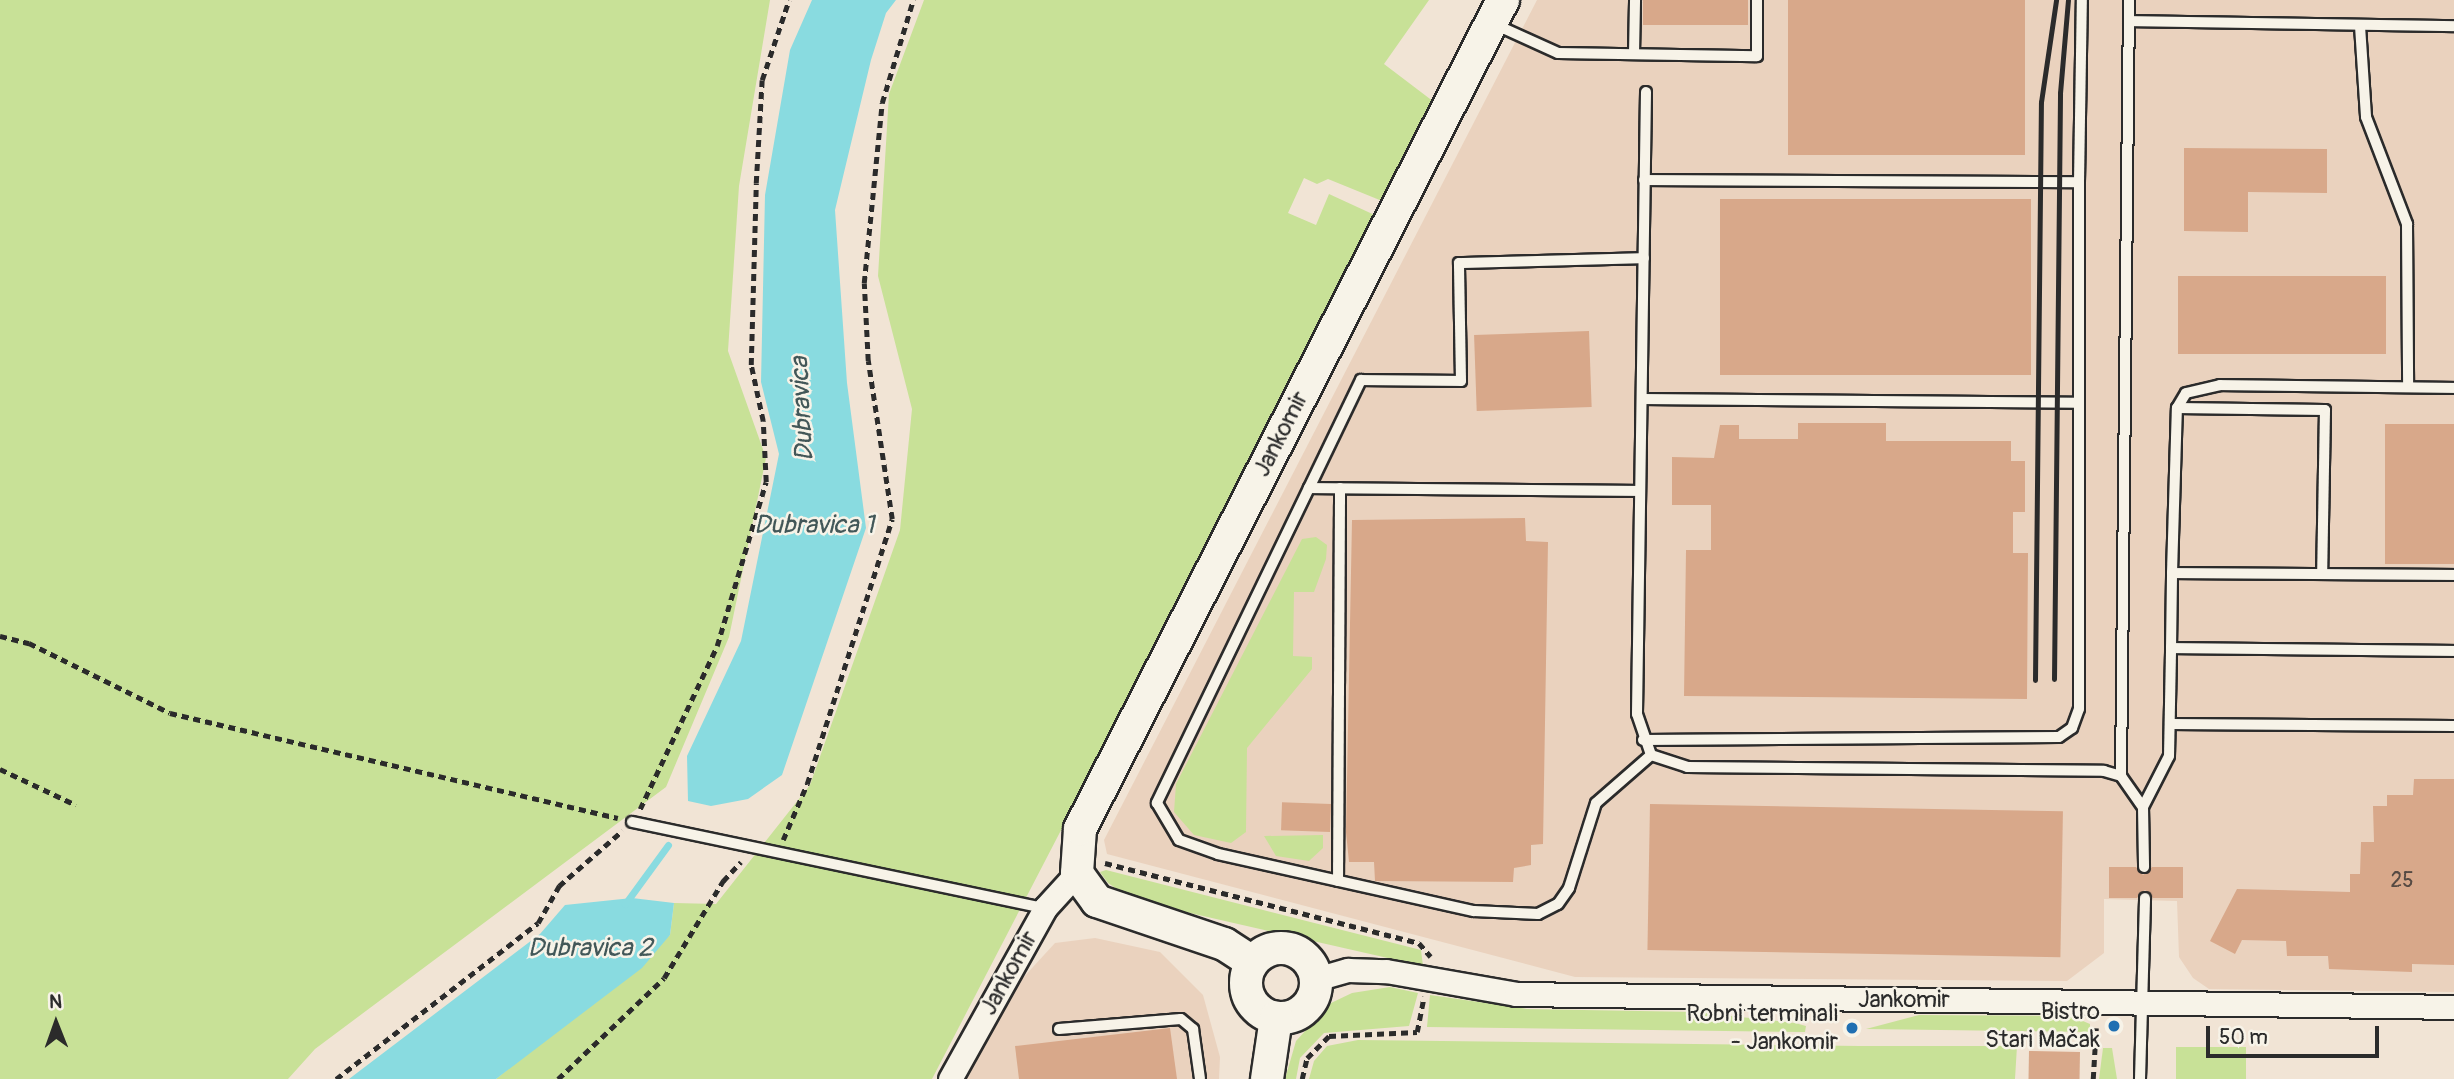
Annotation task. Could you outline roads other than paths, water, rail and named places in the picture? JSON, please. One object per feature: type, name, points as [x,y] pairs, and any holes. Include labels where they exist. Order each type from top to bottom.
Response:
[{"type":"street","name":"Jankomir","points":[[950,1079],[1045,908],[1089,865],[1086,813],[1497,11]]},
{"type":"street","points":[[1089,865],[1103,905],[1215,940],[1252,962]]},
{"type":"street","points":[[1288,948],[1308,961],[1316,979],[1309,1004],[1290,1017],[1276,1018],[1250,1001],[1245,979],[1252,962],[1265,951],[1288,948]]},
{"type":"street","name":"Jankomir","points":[[1316,979],[1368,970],[1516,994],[2454,1007]]},
{"type":"street","points":[[1267,1079],[1276,1018]]},
{"type":"lane","points":[[1634,54],[1635,0]]},
{"type":"lane","points":[[1497,11],[1558,53],[1756,56],[1756,0]]},
{"type":"lane","points":[[1643,740],[2059,737],[2072,728],[2079,709],[2077,403],[2082,0]]},
{"type":"lane","points":[[2129,0],[2121,776],[2143,807]]},
{"type":"lane","points":[[2129,21],[2454,26]]},
{"type":"lane","points":[[2360,26],[2366,117],[2407,224],[2408,387]]},
{"type":"lane","points":[[1646,92],[1637,714],[1643,740],[1651,755],[1687,767],[2104,771],[2121,776]]},
{"type":"lane","points":[[1644,180],[2079,182]]},
{"type":"lane","points":[[1644,258],[1459,263],[1461,381],[1361,380],[1157,803],[1179,840],[1474,911],[1538,914],[1558,904],[1569,888],[1595,803],[1651,755]]},
{"type":"lane","points":[[2144,867],[2143,807],[2165,771],[2170,724],[2177,408],[2197,387],[2454,388]]},
{"type":"lane","points":[[1642,399],[2077,403]]},
{"type":"lane","points":[[2177,408],[2325,410],[2322,574]]},
{"type":"lane","points":[[1309,488],[1640,491]]},
{"type":"lane","points":[[1338,880],[1340,488]]},
{"type":"lane","points":[[2172,573],[2454,575]]},
{"type":"lane","points":[[2171,649],[2454,651]]},
{"type":"lane","points":[[2170,724],[2454,726]]},
{"type":"lane","points":[[632,822],[757,845],[1045,908]]},
{"type":"lane","points":[[2140,1079],[2145,898]]},
{"type":"lane","points":[[1059,1029],[1181,1019],[1193,1029],[1200,1079]]},
{"type":"water","name":"Dubravica 1","points":[[812,0],[896,0],[886,13],[871,60],[835,210],[847,383],[866,528],[782,775],[748,799],[711,806],[688,801],[687,756],[741,641],[779,454],[761,382],[765,195],[790,50]]},
{"type":"water","name":"Dubravica 2","points":[[632,898],[674,903],[670,935],[642,968],[496,1079],[349,1079],[540,934],[565,905]]},
{"type":"waterway","name":"Dubravica","points":[[625,904],[668,845]]},
{"type":"railway","points":[[2035,680],[2041,102],[2056,0]]},
{"type":"railway","points":[[2054,679],[2060,93],[2068,0]]},
{"type":"place","name":"Bistro Stari Mačak","points":[[2114,1026]]},
{"type":"place","name":"Robni terminali - Jankomir","points":[[1852,1028]]}]
